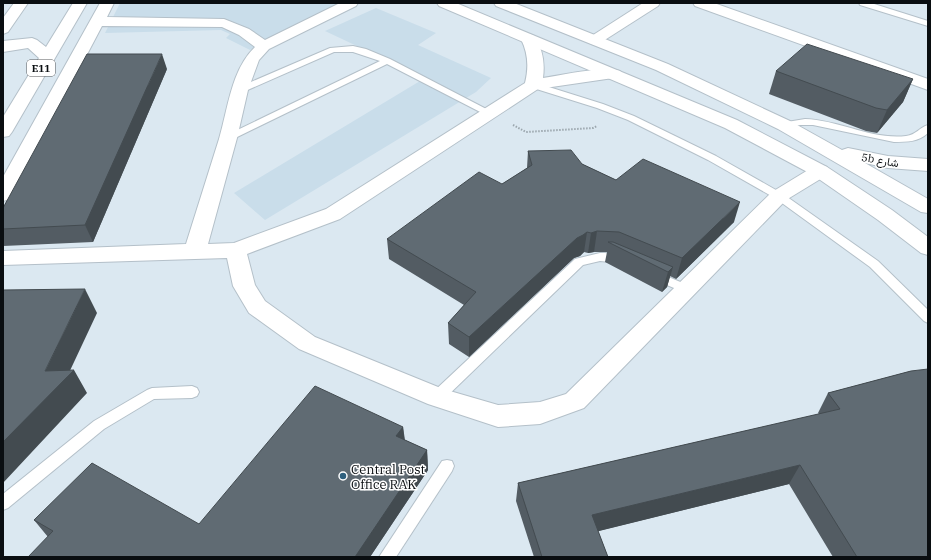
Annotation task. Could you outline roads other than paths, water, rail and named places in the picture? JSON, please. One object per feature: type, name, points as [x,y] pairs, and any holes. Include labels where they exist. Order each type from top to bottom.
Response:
[{"type":"street","points":[[3,29],[22,3]]},
{"type":"street","name":"E11","points":[[3,132],[80,3]]},
{"type":"street","points":[[3,195],[107,3]]},
{"type":"street","points":[[195,251],[228,138],[240,90],[252,58],[264,46],[351,3]]},
{"type":"street","points":[[444,3],[731,124],[820,171],[885,215],[928,248]]},
{"type":"street","points":[[502,3],[662,68],[784,125],[833,151],[928,207]]},
{"type":"street","points":[[595,40],[653,3]]},
{"type":"street","points":[[700,3],[928,85]]},
{"type":"street","points":[[98,21],[224,23],[244,32],[264,46]]},
{"type":"street","points":[[528,39],[536,61],[537,69],[533,85]]},
{"type":"street","points":[[3,47],[7,45],[32,43],[48,57]]},
{"type":"street","points":[[3,258],[236,250],[333,214],[533,85],[581,77],[614,74]]},
{"type":"street","name":"5b شارع","points":[[833,151],[888,162],[928,165]]},
{"type":"street","points":[[236,250],[244,286],[256,307],[307,343],[437,397],[498,416],[540,413],[576,401],[779,196],[820,171]]},
{"type":"lane","points":[[863,3],[928,24]]},
{"type":"lane","points":[[240,90],[334,50],[353,49],[364,51],[387,61],[489,113]]},
{"type":"lane","points":[[228,138],[387,61]]},
{"type":"lane","points":[[533,85],[616,112],[712,158],[779,196],[874,264],[928,318]]},
{"type":"lane","points":[[784,125],[794,122],[816,122],[885,138],[902,140],[921,135],[928,128]]},
{"type":"lane","points":[[437,397],[578,262],[594,257],[611,257],[631,266]]},
{"type":"lane","points":[[645,272],[686,289]]},
{"type":"lane","points":[[3,503],[98,425],[152,394],[192,392]]},
{"type":"lane","points":[[387,557],[447,466]]},
{"type":"place","name":"Central Post Office RAK","points":[[343,476]]}]
